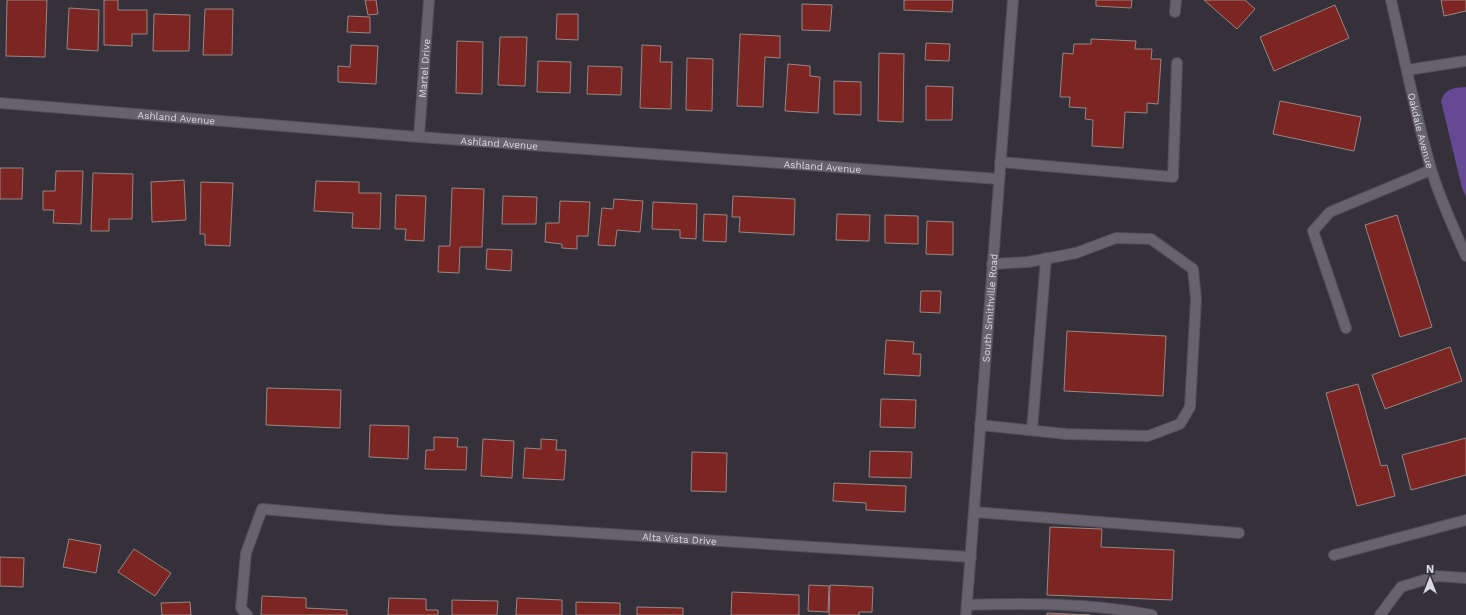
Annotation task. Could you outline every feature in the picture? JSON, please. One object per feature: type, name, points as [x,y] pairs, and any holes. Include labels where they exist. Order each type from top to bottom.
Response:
[{"type":"street","name":"Martel Drive","points":[[419,137],[429,0]]},
{"type":"street","name":"South Smithville Road","points":[[967,610],[998,179],[1013,0]]},
{"type":"street","points":[[1175,12],[1176,0]]},
{"type":"street","name":"Oakdale Avenue","points":[[1391,0],[1431,170],[1445,209],[1466,256]]},
{"type":"street","points":[[1407,70],[1466,61]]},
{"type":"street","points":[[1000,162],[1173,176],[1176,63]]},
{"type":"street","name":"Ashland Avenue","points":[[0,103],[419,137],[998,179]]},
{"type":"street","points":[[1346,328],[1313,231],[1330,212],[1431,170]]},
{"type":"street","points":[[980,425],[1066,434],[1148,436],[1180,424],[1190,407],[1196,299],[1193,269],[1151,239],[1116,238],[1076,253],[992,264]]},
{"type":"street","points":[[1032,430],[1046,258]]},
{"type":"street","name":"Alta Vista Drive","points":[[247,615],[241,608],[246,553],[262,509],[389,520],[971,557]]},
{"type":"street","points":[[974,512],[1239,534]]},
{"type":"street","points":[[1334,555],[1466,520]]},
{"type":"street","points":[[1380,615],[1401,587],[1437,576],[1466,578]]},
{"type":"street","points":[[967,610],[1008,604],[1109,609],[1152,615]]},
{"type":"shaded area","points":[[1466,87],[1466,197],[1462,188],[1441,101],[1445,93],[1448,91],[1454,88]]},
{"type":"building","points":[[7,0],[47,0],[45,57],[6,56]]},
{"type":"building","points":[[104,0],[118,0],[118,10],[147,10],[147,34],[132,34],[132,46],[104,45]]},
{"type":"building","points":[[365,0],[376,0],[378,14],[368,15]]},
{"type":"building","points":[[904,0],[953,0],[952,12],[904,10]]},
{"type":"building","points":[[1096,0],[1132,0],[1131,8],[1096,6]]},
{"type":"building","points":[[1204,0],[1245,0],[1255,9],[1237,29]]},
{"type":"building","points":[[1441,0],[1466,0],[1466,11],[1444,16]]},
{"type":"building","points":[[802,4],[832,5],[830,31],[802,30]]},
{"type":"building","points":[[1335,5],[1349,38],[1274,71],[1260,37]]},
{"type":"building","points":[[69,8],[99,10],[98,51],[67,49]]},
{"type":"building","points":[[205,9],[233,9],[232,55],[203,55]]},
{"type":"building","points":[[154,14],[190,15],[189,51],[153,51]]},
{"type":"building","points":[[557,14],[578,14],[578,40],[556,39]]},
{"type":"building","points":[[348,16],[370,17],[370,33],[347,32]]},
{"type":"building","points":[[740,34],[780,36],[780,58],[765,57],[763,107],[737,106]]},
{"type":"building","points":[[500,37],[527,37],[525,86],[498,85]]},
{"type":"building","points":[[1091,39],[1136,41],[1135,49],[1152,49],[1151,59],[1161,59],[1158,104],[1147,103],[1147,113],[1125,112],[1123,148],[1092,146],[1093,120],[1085,119],[1086,108],[1069,107],[1070,97],[1060,97],[1063,53],[1073,54],[1074,44],[1091,44]]},
{"type":"building","points":[[457,41],[483,42],[482,94],[456,93]]},
{"type":"building","points":[[926,43],[950,44],[949,61],[925,60]]},
{"type":"building","points":[[351,45],[378,46],[376,84],[338,82],[338,66],[350,67]]},
{"type":"building","points":[[642,45],[661,46],[660,62],[672,62],[671,109],[640,108]]},
{"type":"building","points":[[879,53],[904,54],[903,122],[878,121]]},
{"type":"building","points":[[687,58],[713,59],[712,111],[686,110]]},
{"type":"building","points":[[538,61],[571,62],[570,93],[537,92]]},
{"type":"building","points":[[788,64],[810,66],[810,76],[820,77],[818,113],[785,111]]},
{"type":"building","points":[[588,66],[622,67],[621,95],[587,94]]},
{"type":"building","points":[[834,81],[861,82],[861,115],[834,114]]},
{"type":"building","points":[[926,86],[953,87],[952,120],[926,120]]},
{"type":"building","points":[[1280,101],[1361,117],[1354,151],[1273,134]]},
{"type":"building","points":[[0,168],[23,168],[22,199],[0,199]]},
{"type":"building","points":[[56,171],[83,171],[81,224],[53,223],[54,210],[43,210],[43,191],[55,191]]},
{"type":"building","points":[[93,173],[133,174],[132,219],[109,219],[109,231],[91,231]]},
{"type":"building","points":[[184,180],[186,220],[152,222],[151,182]]},
{"type":"building","points":[[316,181],[359,182],[359,193],[381,193],[380,229],[352,228],[353,213],[314,211]]},
{"type":"building","points":[[201,182],[233,183],[230,246],[205,245],[205,234],[200,234]]},
{"type":"building","points":[[452,188],[484,189],[482,247],[460,247],[459,273],[438,272],[439,246],[450,246]]},
{"type":"building","points":[[396,195],[426,196],[424,241],[405,240],[406,229],[395,229]]},
{"type":"building","points":[[503,196],[537,197],[536,224],[502,224]]},
{"type":"building","points":[[733,196],[795,199],[794,235],[739,232],[740,217],[732,217]]},
{"type":"building","points":[[614,199],[643,201],[640,232],[617,230],[615,246],[598,245],[602,208],[613,209]]},
{"type":"building","points":[[560,201],[590,202],[588,236],[577,236],[577,249],[562,248],[562,244],[545,242],[546,223],[559,223]]},
{"type":"building","points":[[653,202],[697,204],[696,239],[680,238],[680,230],[652,229]]},
{"type":"building","points":[[704,214],[727,215],[726,242],[703,241]]},
{"type":"building","points":[[837,214],[870,215],[869,241],[836,240]]},
{"type":"building","points":[[885,215],[918,216],[918,244],[885,243]]},
{"type":"building","points":[[1397,215],[1432,327],[1400,337],[1365,225]]},
{"type":"building","points":[[927,221],[953,222],[953,255],[926,254]]},
{"type":"building","points":[[487,249],[512,250],[511,271],[486,269]]},
{"type":"building","points":[[921,291],[941,291],[940,313],[920,312]]},
{"type":"building","points":[[1067,331],[1166,336],[1163,396],[1064,391]]},
{"type":"building","points":[[886,340],[914,342],[913,354],[921,354],[920,376],[884,374]]},
{"type":"building","points":[[1450,347],[1462,381],[1385,409],[1372,375]]},
{"type":"building","points":[[1358,384],[1381,466],[1387,465],[1395,496],[1357,506],[1326,393]]},
{"type":"building","points":[[267,388],[341,390],[340,428],[266,425]]},
{"type":"building","points":[[881,399],[916,400],[915,428],[880,427]]},
{"type":"building","points":[[370,425],[409,426],[408,459],[369,457]]},
{"type":"building","points":[[434,437],[458,438],[457,447],[467,447],[466,470],[425,469],[426,450],[434,450]]},
{"type":"building","points":[[1466,438],[1466,475],[1411,490],[1402,455]]},
{"type":"building","points":[[483,439],[514,441],[512,478],[481,476]]},
{"type":"building","points":[[541,439],[557,440],[556,450],[566,450],[564,480],[523,478],[525,448],[541,449]]},
{"type":"building","points":[[870,451],[912,452],[911,478],[869,477]]},
{"type":"building","points":[[692,452],[727,453],[726,492],[691,491]]},
{"type":"building","points":[[834,483],[906,486],[905,512],[866,510],[866,503],[833,501]]},
{"type":"building","points":[[1050,527],[1102,529],[1101,547],[1174,550],[1172,600],[1047,595]]},
{"type":"building","points":[[69,539],[101,545],[96,573],[63,567]]},
{"type":"building","points":[[134,549],[171,573],[155,596],[118,572]]},
{"type":"building","points":[[0,557],[24,558],[23,587],[0,586]]},
{"type":"building","points":[[809,585],[829,586],[828,612],[808,611]]},
{"type":"building","points":[[830,585],[873,587],[872,612],[859,612],[859,615],[829,615]]},
{"type":"building","points":[[732,592],[799,595],[799,615],[731,615]]},
{"type":"building","points":[[262,596],[306,598],[306,608],[347,610],[347,615],[261,615]]},
{"type":"building","points":[[389,598],[426,599],[426,610],[438,610],[438,615],[388,615]]},
{"type":"building","points":[[517,598],[562,600],[562,615],[516,615]]},
{"type":"building","points":[[452,600],[498,601],[497,615],[452,615]]},
{"type":"building","points":[[190,602],[191,615],[162,615],[161,603]]},
{"type":"building","points":[[576,602],[620,603],[620,615],[576,615]]},
{"type":"building","points":[[637,607],[683,608],[683,615],[637,615]]},
{"type":"building","points":[[1047,613],[1090,615],[1047,615]]}]
